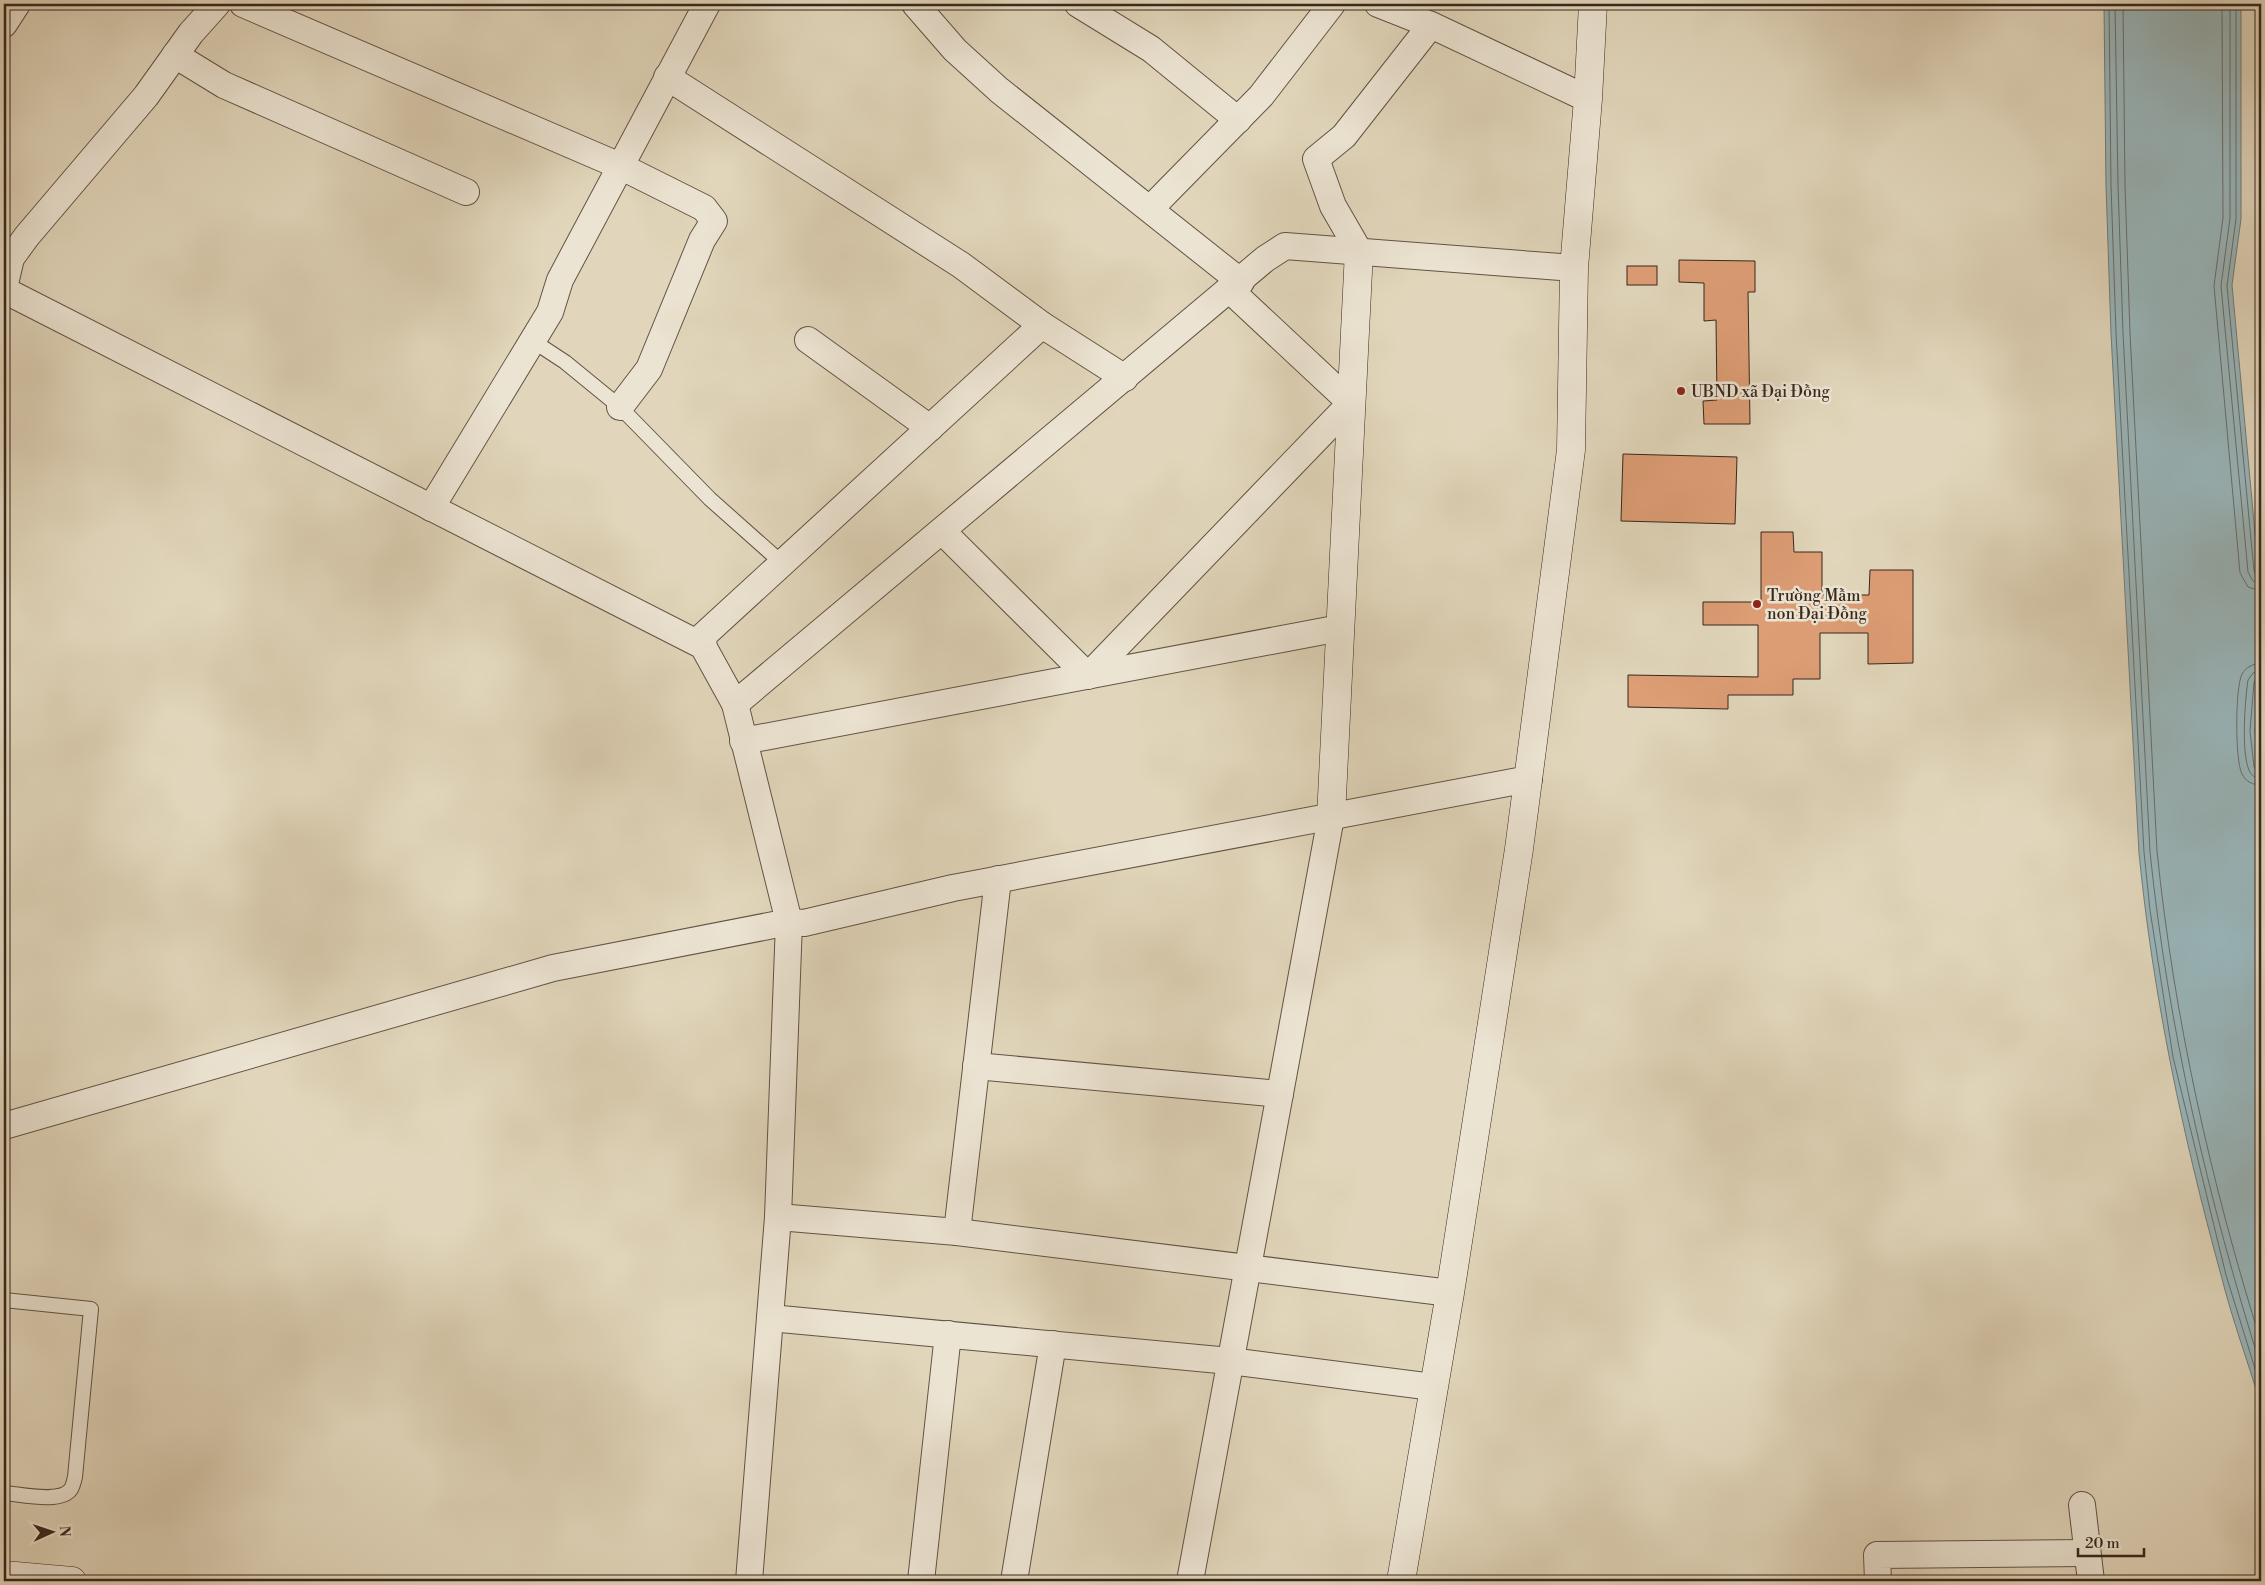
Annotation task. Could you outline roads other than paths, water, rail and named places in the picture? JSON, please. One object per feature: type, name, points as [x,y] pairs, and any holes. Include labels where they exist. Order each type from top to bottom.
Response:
[{"type":"main road","points":[[1401,1581],[1450,1293],[1529,779],[1572,450],[1574,268],[1588,99],[1593,4]]},
{"type":"main road","points":[[1331,817],[1359,250]]},
{"type":"main road","points":[[4,1575],[72,1581]]},
{"type":"street","points":[[4,24],[17,4]]},
{"type":"street","points":[[217,4],[175,55],[146,96],[77,174],[11,258],[4,289],[703,646]]},
{"type":"street","points":[[243,4],[620,166],[704,208],[714,221],[702,240],[650,369],[620,406]]},
{"type":"street","points":[[432,508],[550,312],[560,280],[707,4]]},
{"type":"street","points":[[915,4],[955,50],[999,90],[1150,209],[1236,286],[1351,403],[1088,676]]},
{"type":"street","points":[[1078,4],[1151,49],[1238,120]]},
{"type":"street","points":[[1150,209],[1262,96],[1332,4]]},
{"type":"street","points":[[1378,4],[1431,25],[1588,99]]},
{"type":"street","points":[[1359,250],[1333,206],[1316,159],[1344,136],[1431,25]]},
{"type":"street","points":[[175,55],[224,85],[466,192]]},
{"type":"street","points":[[667,77],[961,265],[1042,326],[1125,378]]},
{"type":"street","points":[[735,704],[1236,286],[1265,259],[1285,246],[1359,250],[1574,268]]},
{"type":"street","points":[[749,1581],[778,1217],[790,922],[735,704],[703,646],[704,635],[1042,326]]},
{"type":"street","points":[[808,340],[930,428]]},
{"type":"street","points":[[942,531],[1088,676]]},
{"type":"street","points":[[743,740],[1340,628]]},
{"type":"street","points":[[8,1120],[553,968],[790,922],[804,922],[998,879],[1529,779]]},
{"type":"street","points":[[1190,1581],[1331,817]]},
{"type":"street","points":[[957,1232],[998,879]]},
{"type":"street","points":[[976,1066],[1280,1094]]},
{"type":"street","points":[[778,1217],[957,1232],[1450,1293]]},
{"type":"street","points":[[770,1318],[1230,1361],[1433,1387]]},
{"type":"street","points":[[922,1581],[948,1334]]},
{"type":"street","points":[[1014,1581],[1053,1344]]},
{"type":"street","points":[[2082,1505],[2091,1581]]},
{"type":"street","points":[[1878,1581],[1878,1556],[2087,1553]]},
{"type":"lane","points":[[533,341],[565,362],[620,406],[710,499],[782,563]]},
{"type":"lane","points":[[4,1300],[91,1309],[75,1478],[71,1489],[64,1495],[52,1498],[4,1493]]},
{"type":"water","points":[[2104,4],[2241,4],[2241,219],[2232,285],[2261,598],[2261,652],[2255,731],[2261,792],[2261,1405],[2225,1291],[2194,1171],[2161,1013],[2145,907],[2139,853],[2111,334],[2106,185]]},
{"type":"place","name":"UBND xã Đại Đồng","points":[[1681,391]]},
{"type":"place","name":"Trường Mầm non Đại Đồng","points":[[1757,604]]}]
